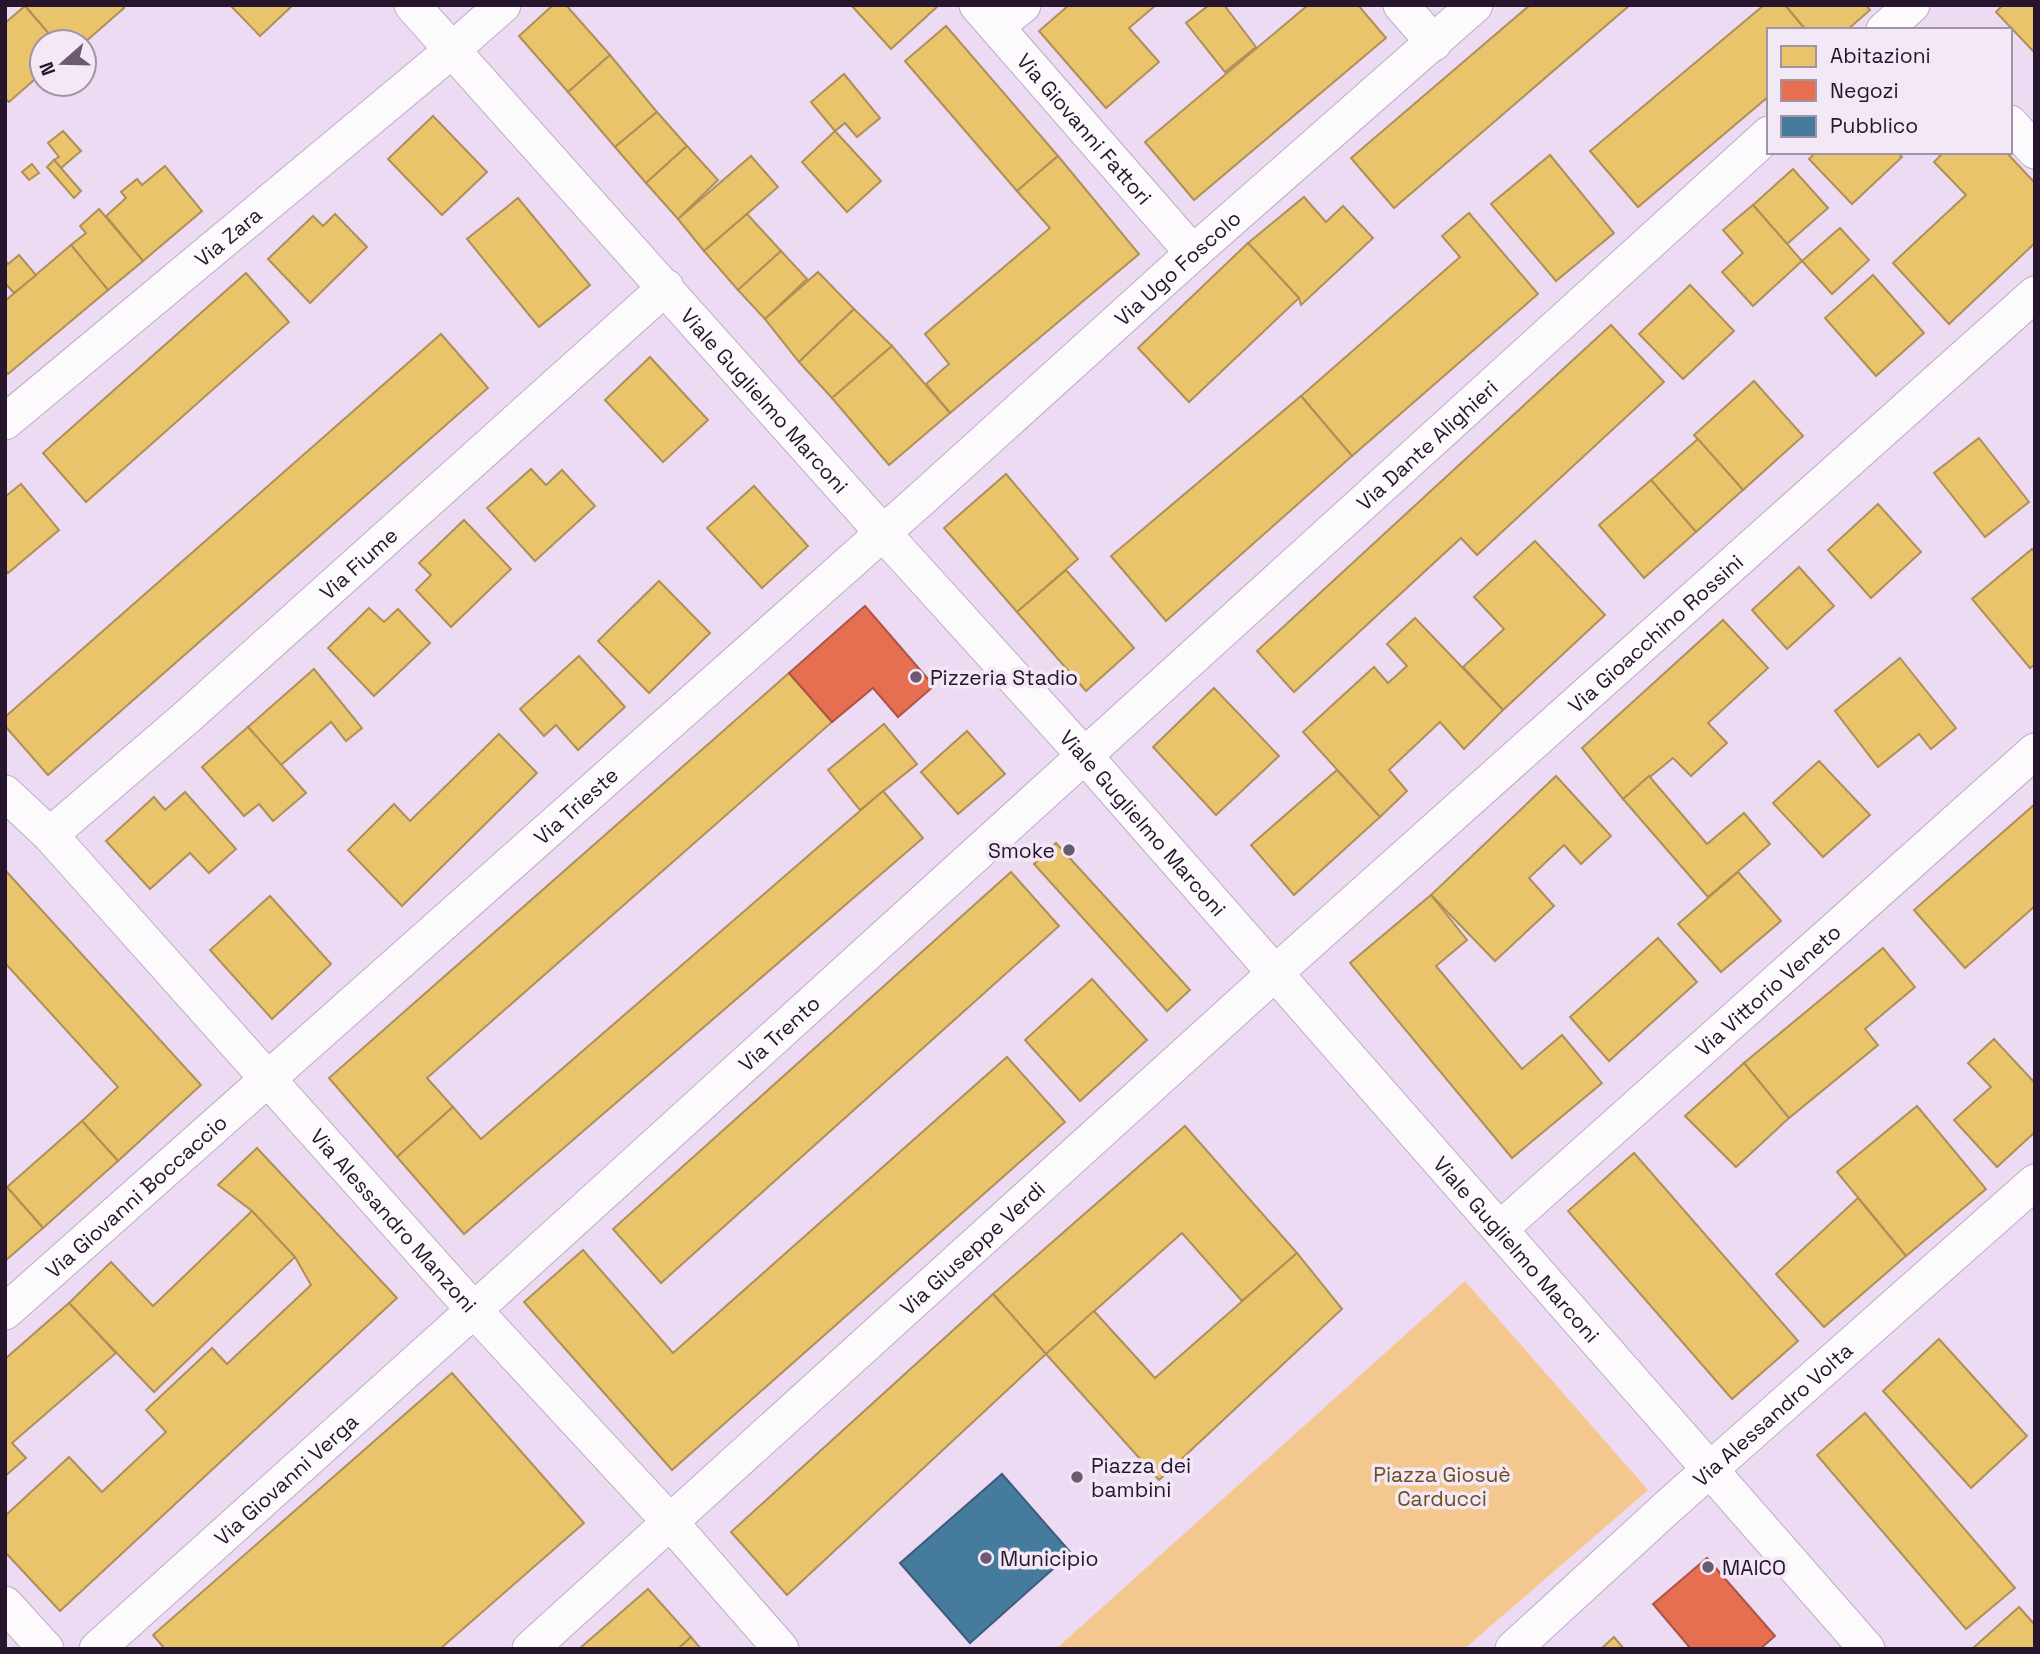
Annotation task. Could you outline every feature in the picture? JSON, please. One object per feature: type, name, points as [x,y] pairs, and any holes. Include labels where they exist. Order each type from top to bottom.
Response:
[{"type":"street","name":"Viale Guglielmo Marconi","points":[[412,5],[1084,755],[1867,1649]]},
{"type":"street","name":"Via Zara","points":[[5,422],[452,51],[502,5]]},
{"type":"street","points":[[986,16],[1023,5]]},
{"type":"street","points":[[1401,5],[1434,43]]},
{"type":"street","name":"Via Ugo Foscolo","points":[[883,533],[1193,253],[1475,5]]},
{"type":"street","name":"Via Giovanni Fattori","points":[[986,16],[1193,253]]},
{"type":"street","points":[[2012,125],[2035,151]]},
{"type":"street","name":"Via Dante Alighieri","points":[[1084,755],[1767,136]]},
{"type":"street","name":"Via Fiume","points":[[50,835],[187,717],[666,287]]},
{"type":"street","name":"Via Gioacchino Rossini","points":[[1275,975],[2035,294]]},
{"type":"street","name":"Via Trieste","points":[[267,1079],[883,533]]},
{"type":"street","name":"Via Vittorio Veneto","points":[[1500,1229],[2035,751]]},
{"type":"street","name":"Via Trento","points":[[474,1310],[1084,755]]},
{"type":"street","name":"Via Alessandro Manzoni","points":[[5,793],[50,835],[474,1310],[671,1523],[781,1649]]},
{"type":"street","name":"Via Giuseppe Verdi","points":[[530,1649],[1275,975]]},
{"type":"street","name":"Via Giovanni Boccaccio","points":[[5,1312],[267,1079]]},
{"type":"street","name":"Via Alessandro Volta","points":[[1513,1649],[1709,1470],[2035,1182]]},
{"type":"street","name":"Via Giovanni Verga","points":[[97,1649],[474,1310]]},
{"type":"street","points":[[5,1604],[46,1649]]},
{"type":"green space","name":"Piazza Giosuè Carducci","points":[[1465,1281],[1648,1490],[1464,1649],[1056,1649]]},
{"type":"building: Abitazioni","points":[[122,5],[124,8],[98,31],[98,28],[44,28],[25,6]]},
{"type":"building: Abitazioni","points":[[230,5],[293,5],[260,36]]},
{"type":"building: Abitazioni","points":[[553,5],[566,5],[610,55],[568,92],[519,36]]},
{"type":"building: Abitazioni","points":[[851,5],[939,5],[891,49]]},
{"type":"building: Abitazioni","points":[[1069,5],[1156,5],[1129,28],[1159,62],[1106,108],[1039,31]]},
{"type":"building: Abitazioni","points":[[1209,5],[1224,5],[1256,47],[1225,72],[1186,23]]},
{"type":"building: Abitazioni","points":[[1308,5],[1358,5],[1386,38],[1194,200],[1145,142]]},
{"type":"building: Abitazioni","points":[[1530,5],[1630,5],[1394,208],[1351,158]]},
{"type":"building: Abitazioni","points":[[1764,5],[1785,5],[1804,28],[1767,28],[1767,98],[1638,207],[1590,151]]},
{"type":"building: Abitazioni","points":[[1785,5],[1866,5],[1870,10],[1849,28],[1804,28]]},
{"type":"building: Abitazioni","points":[[2003,5],[2035,5],[2035,53],[2012,28],[1996,12]]},
{"type":"building: Abitazioni","points":[[25,6],[44,28],[28,28],[28,85],[9,102],[5,98],[5,23]]},
{"type":"building: Abitazioni","points":[[946,26],[1058,156],[1017,191],[905,61]]},
{"type":"building: Abitazioni","points":[[610,55],[657,112],[615,147],[568,92]]},
{"type":"building: Abitazioni","points":[[844,74],[880,118],[857,137],[845,123],[835,131],[811,102]]},
{"type":"building: Abitazioni","points":[[657,112],[687,146],[646,183],[615,147]]},
{"type":"building: Abitazioni","points":[[433,116],[487,172],[442,215],[388,159]]},
{"type":"building: Abitazioni","points":[[63,131],[81,151],[61,168],[54,160],[59,157],[48,143]]},
{"type":"building: Abitazioni","points":[[835,131],[881,181],[847,212],[802,162]]},
{"type":"building: Abitazioni","points":[[687,146],[718,180],[678,219],[646,183]]},
{"type":"building: Abitazioni","points":[[1814,154],[1899,154],[1902,157],[1852,204],[1809,159]]},
{"type":"building: Abitazioni","points":[[1942,154],[2008,154],[2035,183],[2035,243],[1949,324],[1893,263],[1966,195],[1934,162]]},
{"type":"building: Abitazioni","points":[[1550,155],[1614,233],[1556,281],[1491,204]]},
{"type":"building: Abitazioni","points":[[751,156],[778,187],[704,251],[678,219]]},
{"type":"building: Abitazioni","points":[[1058,156],[1139,254],[950,413],[926,384],[949,364],[925,334],[1050,228],[1017,191]]},
{"type":"building: Abitazioni","points":[[54,160],[81,191],[74,198],[47,167]]},
{"type":"building: Abitazioni","points":[[32,164],[39,173],[29,180],[22,172]]},
{"type":"building: Abitazioni","points":[[165,166],[202,211],[143,261],[106,216],[126,198],[121,192],[137,179],[142,185]]},
{"type":"building: Abitazioni","points":[[1793,169],[1828,208],[1787,244],[1753,205]]},
{"type":"building: Abitazioni","points":[[1304,197],[1326,222],[1343,206],[1373,238],[1301,305],[1299,298],[1248,243]]},
{"type":"building: Abitazioni","points":[[518,198],[590,285],[539,327],[467,239]]},
{"type":"building: Abitazioni","points":[[1753,205],[1802,261],[1753,306],[1722,272],[1743,253],[1723,230]]},
{"type":"building: Abitazioni","points":[[99,209],[143,261],[108,290],[71,245],[86,233],[80,226]]},
{"type":"building: Abitazioni","points":[[1469,213],[1538,294],[1352,456],[1301,396],[1460,257],[1442,236]]},
{"type":"building: Abitazioni","points":[[335,214],[367,247],[310,303],[268,259],[313,216],[323,226]]},
{"type":"building: Abitazioni","points":[[747,214],[781,251],[738,290],[704,251]]},
{"type":"building: Abitazioni","points":[[1840,228],[1869,260],[1832,294],[1802,261]]},
{"type":"building: Abitazioni","points":[[1248,243],[1299,298],[1189,402],[1138,348]]},
{"type":"building: Abitazioni","points":[[71,245],[108,290],[8,374],[5,371],[5,301]]},
{"type":"building: Abitazioni","points":[[781,251],[807,279],[765,319],[738,290]]},
{"type":"building: Abitazioni","points":[[19,255],[36,275],[14,293],[5,283],[5,260],[8,264]]},
{"type":"building: Abitazioni","points":[[818,272],[854,309],[799,362],[765,319]]},
{"type":"building: Abitazioni","points":[[246,273],[289,322],[86,502],[43,453]]},
{"type":"building: Abitazioni","points":[[1873,275],[1924,333],[1876,376],[1825,318]]},
{"type":"building: Abitazioni","points":[[1690,285],[1734,331],[1683,379],[1639,334]]},
{"type":"building: Abitazioni","points":[[854,309],[892,346],[832,398],[799,362]]},
{"type":"building: Abitazioni","points":[[1611,325],[1664,382],[1477,555],[1461,538],[1294,692],[1257,651]]},
{"type":"building: Abitazioni","points":[[441,334],[488,388],[48,775],[5,726],[5,717]]},
{"type":"building: Abitazioni","points":[[892,346],[950,413],[889,465],[832,398]]},
{"type":"building: Abitazioni","points":[[650,357],[708,420],[663,462],[605,400]]},
{"type":"building: Abitazioni","points":[[1754,381],[1803,436],[1743,490],[1694,435]]},
{"type":"building: Abitazioni","points":[[1301,396],[1352,456],[1166,621],[1111,556]]},
{"type":"building: Abitazioni","points":[[1979,438],[2029,502],[1985,537],[1934,473]]},
{"type":"building: Abitazioni","points":[[1698,439],[1743,490],[1696,532],[1651,480]]},
{"type":"building: Abitazioni","points":[[531,469],[546,485],[562,470],[595,506],[535,561],[487,508]]},
{"type":"building: Abitazioni","points":[[1006,474],[1078,559],[1017,612],[944,528]]},
{"type":"building: Abitazioni","points":[[1651,480],[1696,532],[1644,578],[1599,525]]},
{"type":"building: Abitazioni","points":[[21,484],[59,530],[8,573],[5,569],[5,497]]},
{"type":"building: Abitazioni","points":[[754,486],[808,546],[762,588],[707,528]]},
{"type":"building: Abitazioni","points":[[1878,504],[1921,552],[1871,598],[1828,550]]},
{"type":"building: Abitazioni","points":[[464,520],[511,569],[451,627],[416,590],[431,575],[419,563]]},
{"type":"building: Abitazioni","points":[[1535,541],[1605,615],[1503,710],[1463,667],[1504,629],[1474,597]]},
{"type":"building: Abitazioni","points":[[2032,549],[2035,553],[2035,664],[2030,668],[1972,599]]},
{"type":"building: Abitazioni","points":[[1799,567],[1834,606],[1787,649],[1752,610]]},
{"type":"building: Abitazioni","points":[[1066,570],[1134,648],[1086,691],[1017,612]]},
{"type":"building: Abitazioni","points":[[659,581],[710,633],[649,693],[598,641]]},
{"type":"building: Abitazioni","points":[[369,608],[384,622],[398,609],[430,643],[374,696],[328,648]]},
{"type":"building: Abitazioni","points":[[1415,618],[1503,710],[1464,749],[1440,722],[1389,770],[1407,791],[1380,817],[1303,732],[1374,667],[1388,683],[1407,666],[1387,644]]},
{"type":"building: Abitazioni","points":[[1723,620],[1768,668],[1708,723],[1727,743],[1691,776],[1673,758],[1623,799],[1582,748]]},
{"type":"building: Abitazioni","points":[[579,656],[625,707],[578,750],[556,725],[544,736],[520,709]]},
{"type":"building: Abitazioni","points":[[1900,658],[1956,728],[1931,749],[1919,734],[1878,767],[1835,711]]},
{"type":"building: Abitazioni","points":[[314,669],[362,728],[346,741],[331,722],[281,765],[248,727]]},
{"type":"building: Abitazioni","points":[[789,673],[832,722],[427,1078],[453,1107],[397,1157],[329,1078]]},
{"type":"building: Abitazioni","points":[[1214,688],[1279,756],[1216,815],[1153,747]]},
{"type":"building: Abitazioni","points":[[884,724],[917,764],[860,810],[828,770]]},
{"type":"building: Abitazioni","points":[[248,727],[306,793],[273,821],[259,804],[244,816],[202,767]]},
{"type":"building: Abitazioni","points":[[967,731],[1005,774],[958,814],[921,772]]},
{"type":"building: Abitazioni","points":[[499,734],[537,773],[402,906],[348,850],[394,804],[410,821]]},
{"type":"building: Abitazioni","points":[[1819,761],[1870,815],[1823,857],[1773,803]]},
{"type":"building: Abitazioni","points":[[1337,770],[1380,817],[1294,895],[1251,845]]},
{"type":"building: Abitazioni","points":[[1556,776],[1611,836],[1581,864],[1564,845],[1529,878],[1554,906],[1495,961],[1431,895]]},
{"type":"building: Abitazioni","points":[[1649,776],[1707,844],[1744,813],[1770,844],[1708,897],[1623,799]]},
{"type":"building: Abitazioni","points":[[883,791],[923,838],[464,1234],[397,1157],[453,1107],[481,1139]]},
{"type":"building: Abitazioni","points":[[185,792],[236,849],[209,873],[190,853],[150,889],[106,841],[154,797],[165,810]]},
{"type":"building: Abitazioni","points":[[2035,804],[2035,906],[1965,968],[1914,910]]},
{"type":"building: Abitazioni","points":[[1056,843],[1190,990],[1167,1011],[1034,864]]},
{"type":"building: Abitazioni","points":[[5,870],[201,1085],[118,1161],[82,1121],[118,1087],[5,963]]},
{"type":"building: Abitazioni","points":[[1011,872],[1059,926],[661,1283],[613,1229]]},
{"type":"building: Abitazioni","points":[[1738,872],[1781,921],[1721,972],[1678,924]]},
{"type":"building: Abitazioni","points":[[1431,895],[1467,940],[1436,966],[1522,1069],[1562,1035],[1602,1083],[1512,1158],[1350,963]]},
{"type":"building: Abitazioni","points":[[270,896],[331,964],[272,1019],[210,950]]},
{"type":"building: Abitazioni","points":[[1658,938],[1697,982],[1609,1061],[1570,1017]]},
{"type":"building: Abitazioni","points":[[1883,948],[1915,987],[1865,1029],[1878,1045],[1789,1118],[1744,1063]]},
{"type":"building: Abitazioni","points":[[1092,979],[1147,1040],[1080,1101],[1025,1040]]},
{"type":"building: Abitazioni","points":[[1994,1039],[2035,1083],[2035,1132],[1997,1167],[1954,1120],[1991,1087],[1968,1063]]},
{"type":"building: Abitazioni","points":[[1007,1057],[1065,1122],[672,1470],[524,1302],[583,1250],[673,1353]]},
{"type":"building: Abitazioni","points":[[1744,1063],[1789,1118],[1736,1167],[1685,1116]]},
{"type":"building: Abitazioni","points":[[1917,1106],[1986,1189],[1906,1256],[1837,1172]]},
{"type":"building: Abitazioni","points":[[82,1121],[118,1161],[43,1228],[7,1187]]},
{"type":"building: Abitazioni","points":[[1185,1126],[1297,1253],[1242,1301],[1182,1233],[1046,1354],[993,1294]]},
{"type":"building: Abitazioni","points":[[257,1148],[397,1298],[60,1611],[5,1552],[5,1516],[69,1457],[102,1492],[166,1432],[146,1410],[212,1348],[227,1364],[311,1285],[295,1257],[252,1211],[218,1185]]},
{"type":"building: Abitazioni","points":[[1634,1153],[1798,1341],[1732,1399],[1568,1211]]},
{"type":"building: Abitazioni","points":[[5,1185],[43,1228],[5,1261]]},
{"type":"building: Abitazioni","points":[[1858,1198],[1906,1256],[1824,1327],[1776,1274]]},
{"type":"building: Abitazioni","points":[[252,1211],[295,1257],[154,1392],[69,1303],[111,1262],[153,1306]]},
{"type":"building: Abitazioni","points":[[1297,1253],[1342,1309],[1159,1480],[1046,1354],[1094,1311],[1155,1378]]},
{"type":"building: Abitazioni","points":[[993,1294],[1046,1354],[787,1595],[731,1532]]},
{"type":"building: Abitazioni","points":[[69,1303],[116,1353],[12,1443],[26,1458],[5,1476],[5,1359]]},
{"type":"building: Abitazioni","points":[[1939,1339],[2027,1436],[1971,1488],[1883,1391]]},
{"type":"building: Abitazioni","points":[[452,1373],[584,1523],[440,1649],[165,1649],[153,1635]]},
{"type":"building: Abitazioni","points":[[1865,1413],[2015,1588],[1966,1629],[1817,1455]]},
{"type":"building: Abitazioni","points":[[648,1589],[691,1637],[678,1649],[579,1649]]},
{"type":"building: Abitazioni","points":[[2019,1607],[2035,1625],[2035,1649],[1972,1649]]},
{"type":"building: Abitazioni","points":[[691,1637],[701,1649],[678,1649]]},
{"type":"building: Abitazioni","points":[[1614,1637],[1624,1649],[1601,1649]]},
{"type":"building: Negozi","points":[[865,606],[934,686],[898,717],[873,688],[832,722],[789,673]]},
{"type":"building: Negozi","points":[[1707,1558],[1775,1636],[1760,1649],[1691,1649],[1653,1604]]},
{"type":"building: Pubblico","name":"Municipio","points":[[1002,1474],[1071,1553],[970,1643],[900,1563]]},
{"type":"place","name":"Pizzeria Stadio","points":[[916,677]]},
{"type":"place","name":"Smoke","points":[[1069,850]]},
{"type":"place","name":"Piazza dei bambini","points":[[1077,1477]]},
{"type":"place","name":"Municipio","points":[[986,1558]]},
{"type":"place","name":"MAICO","points":[[1708,1567]]}]
